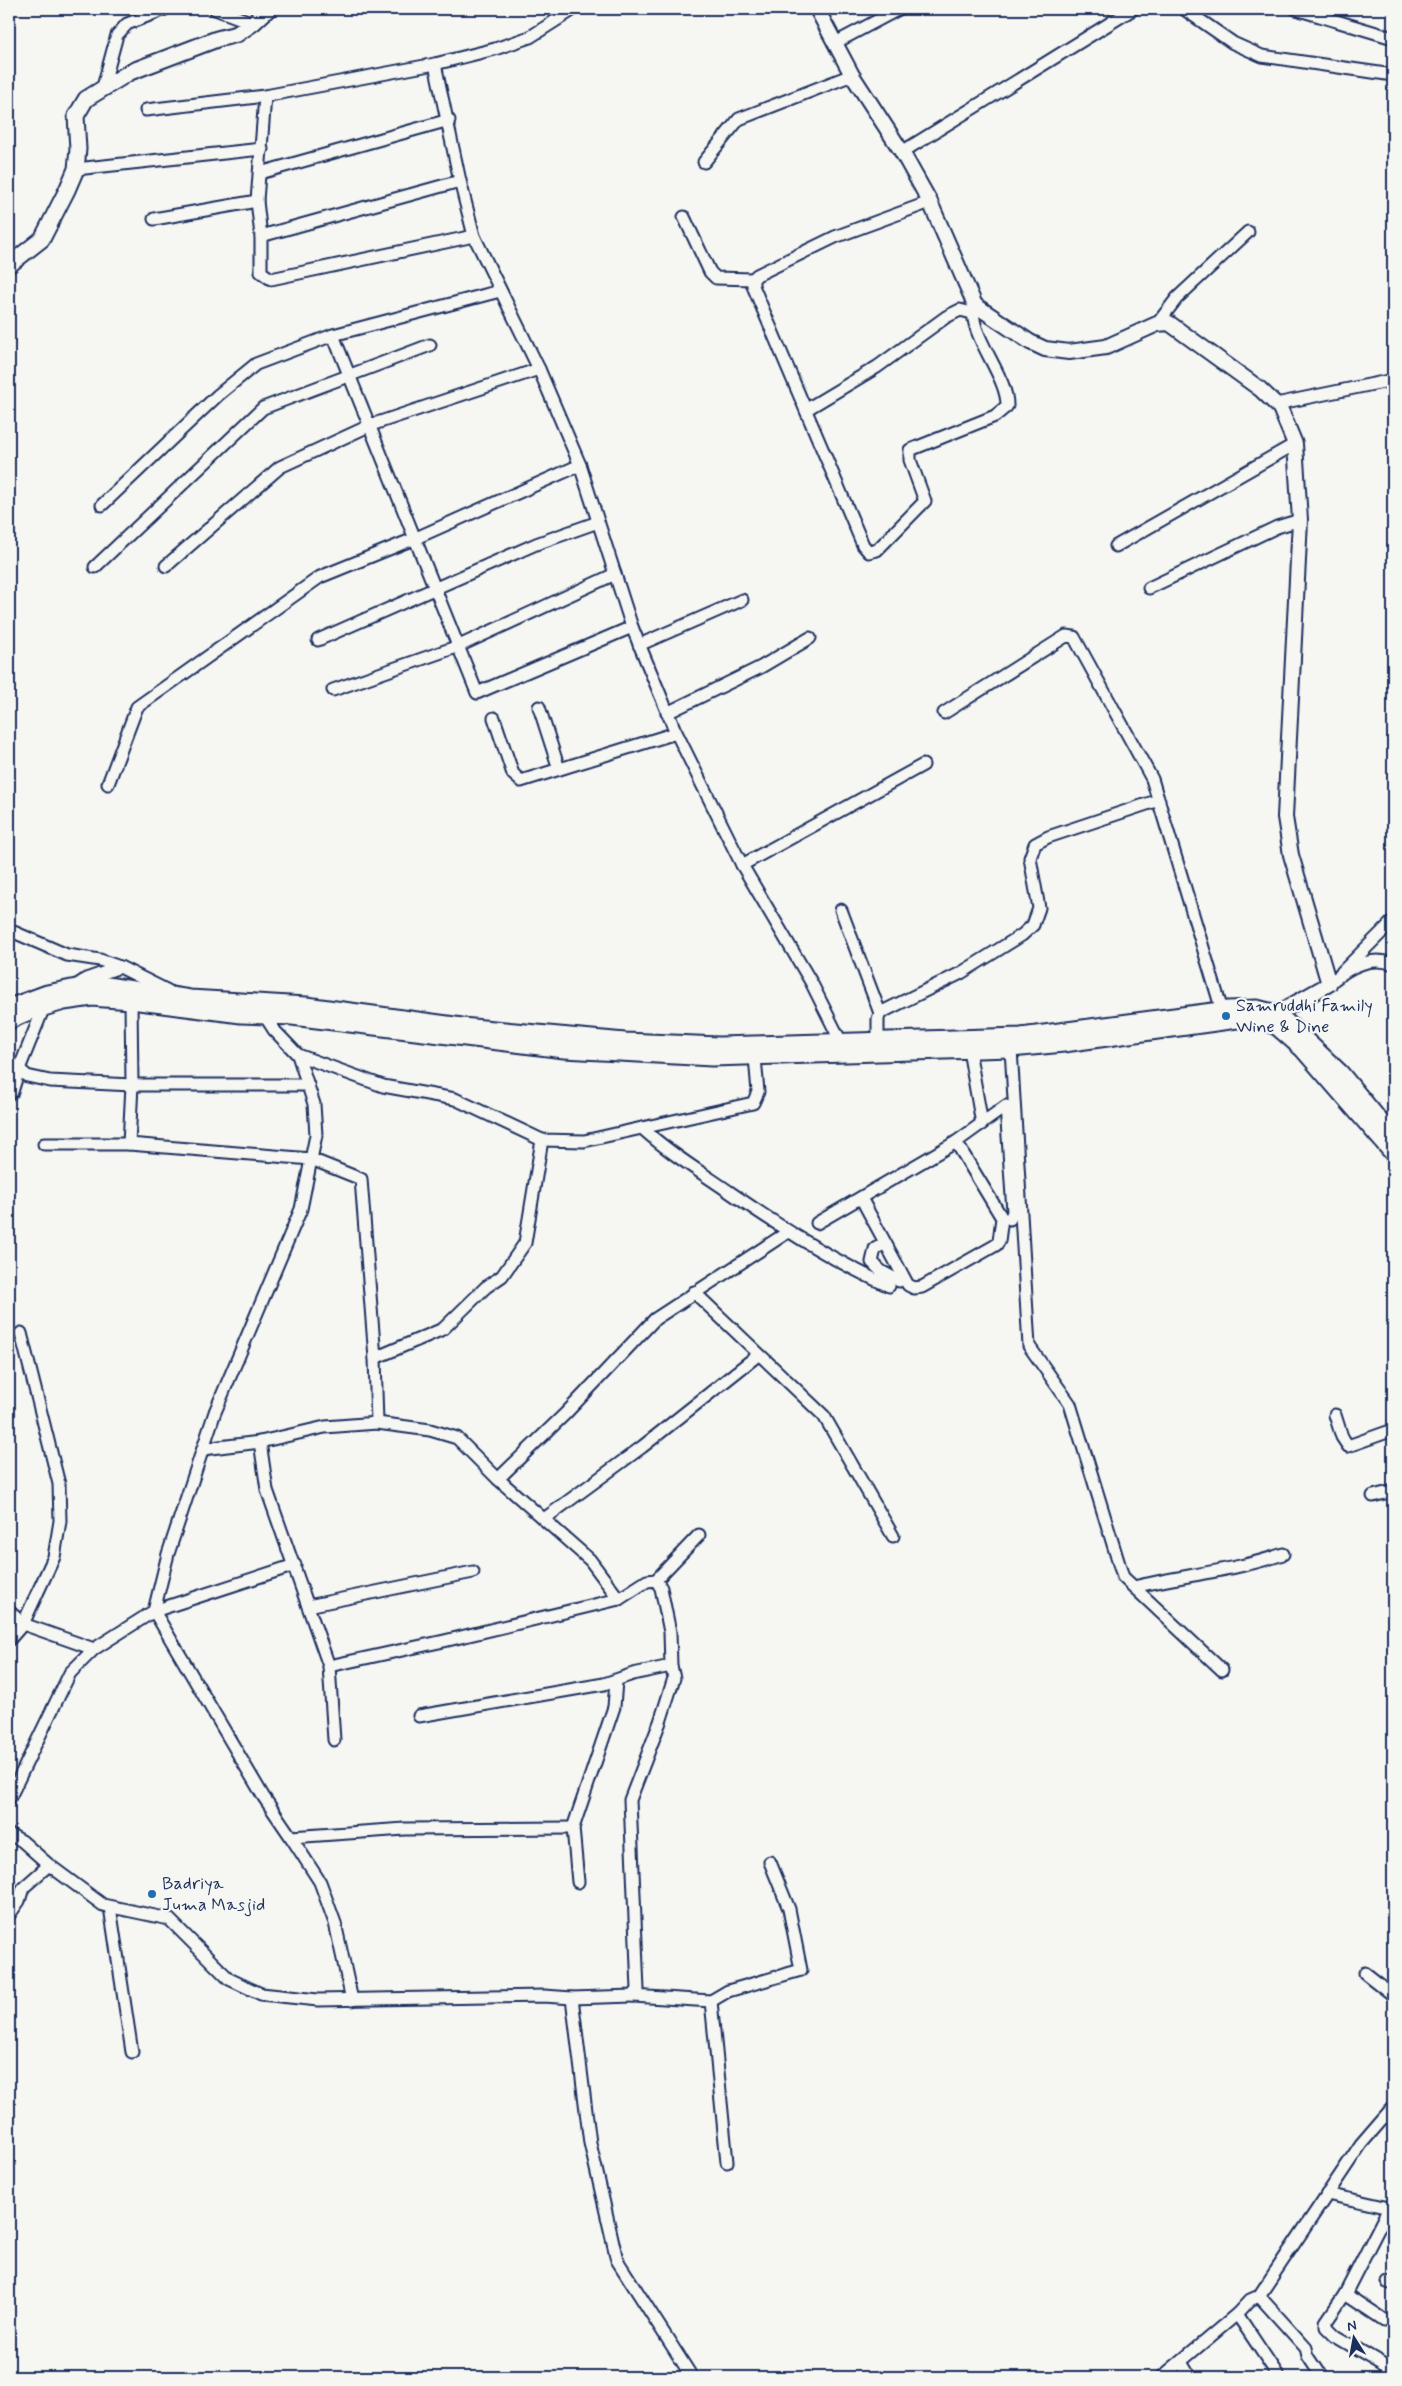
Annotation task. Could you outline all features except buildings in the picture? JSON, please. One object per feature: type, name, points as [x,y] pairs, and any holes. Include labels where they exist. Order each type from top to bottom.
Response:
[{"type":"main road","points":[[9,265],[42,238],[76,169],[78,149],[76,116],[86,99],[130,72],[217,39],[237,34],[268,9]]},
{"type":"main road","points":[[9,1007],[47,992],[75,987],[107,985],[174,995],[216,1006]]},
{"type":"main road","points":[[9,1021],[44,1007],[64,1002],[92,998],[131,1000],[265,1010],[564,1050],[712,1058],[755,1057],[780,1050],[841,1042],[878,1040],[969,1050],[1064,1044],[1224,1016],[1257,1008],[1309,1041],[1341,1073],[1393,1136]]},
{"type":"main road","points":[[265,1010],[306,1006],[472,1027],[625,1041],[780,1050],[927,1045],[1224,1016]]},
{"type":"main road","points":[[1274,1020],[1278,1028],[1302,1049],[1393,1154]]},
{"type":"street","points":[[103,87],[117,34],[128,24],[165,9]]},
{"type":"street","points":[[215,9],[253,23]]},
{"type":"street","points":[[146,110],[264,96],[435,64],[495,49],[530,37],[574,9]]},
{"type":"street","points":[[752,280],[863,545],[869,552],[877,550],[925,501],[910,460],[910,450],[995,416],[1007,406],[1006,392],[982,341],[974,309],[930,202],[902,152],[852,75],[817,9]]},
{"type":"street","points":[[834,43],[899,9]]},
{"type":"street","points":[[902,152],[1133,9]]},
{"type":"street","points":[[1184,9],[1233,43],[1262,56],[1393,75]]},
{"type":"street","points":[[1296,9],[1393,38]]},
{"type":"street","points":[[435,64],[449,120],[460,182],[474,236],[539,369],[580,465],[639,645],[676,733],[742,866],[810,982],[841,1042]]},
{"type":"street","points":[[704,162],[739,119],[852,75]]},
{"type":"street","points":[[264,96],[262,149],[257,201],[261,236],[261,272],[271,279],[474,236]]},
{"type":"street","points":[[260,173],[449,120]]},
{"type":"street","points":[[76,169],[262,149]]},
{"type":"street","points":[[261,236],[460,182]]},
{"type":"street","points":[[154,219],[257,201]]},
{"type":"street","points":[[684,217],[710,272],[716,278],[752,280],[757,275],[836,237],[930,202]]},
{"type":"street","points":[[1157,324],[1177,298],[1248,232]]},
{"type":"street","points":[[102,505],[218,394],[256,364],[333,335],[500,291]]},
{"type":"street","points":[[806,408],[877,367],[946,317],[960,310],[974,309],[1045,349],[1069,352],[1106,347],[1157,324],[1169,323],[1260,389],[1280,408],[1295,444],[1300,520],[1285,818],[1291,855],[1329,984]]},
{"type":"street","points":[[333,335],[351,374],[477,693],[632,627]]},
{"type":"street","points":[[95,567],[263,408],[430,345]]},
{"type":"street","points":[[166,566],[280,467],[371,425],[539,369]]},
{"type":"street","points":[[1276,404],[1393,380]]},
{"type":"street","points":[[1116,546],[1295,444]]},
{"type":"street","points":[[108,784],[137,708],[320,577],[416,538],[580,465]]},
{"type":"street","points":[[1149,588],[1277,527],[1300,520]]},
{"type":"street","points":[[318,640],[536,544],[598,522]]},
{"type":"street","points":[[332,690],[459,646],[615,574]]},
{"type":"street","points":[[639,645],[742,600]]},
{"type":"street","points":[[944,713],[1066,636],[1074,637],[1152,779],[1224,1016]]},
{"type":"street","points":[[668,713],[761,667],[810,638]]},
{"type":"street","points":[[539,707],[559,769]]},
{"type":"street","points":[[494,718],[513,774],[517,780],[526,780],[676,733]]},
{"type":"street","points":[[742,866],[923,765]]},
{"type":"street","points":[[880,1013],[961,973],[1022,935],[1033,925],[1039,908],[1030,858],[1035,844],[1048,837],[1159,800]]},
{"type":"street","points":[[841,910],[880,1013],[878,1019],[878,1040]]},
{"type":"street","points":[[1274,1020],[1329,984],[1393,921]]},
{"type":"street","points":[[9,930],[67,955],[100,960],[120,967],[174,995]]},
{"type":"street","points":[[1342,972],[1364,963],[1383,960],[1393,964]]},
{"type":"street","points":[[75,987],[80,982],[120,967]]},
{"type":"street","points":[[129,1144],[132,1086],[131,1000]]},
{"type":"street","points":[[9,1094],[12,1092],[19,1069],[44,1007]]},
{"type":"street","points":[[265,1010],[274,1030],[298,1055],[314,1104],[316,1135],[301,1209],[261,1299],[215,1412],[168,1554],[154,1611],[263,1796],[320,1882],[335,1923],[352,2000]]},
{"type":"street","points":[[1011,1048],[1030,1346],[1070,1404],[1123,1577],[1222,1670]]},
{"type":"street","points":[[969,1050],[982,1124]]},
{"type":"street","points":[[298,1055],[382,1086],[455,1099],[542,1140],[584,1141],[752,1103],[758,1092],[755,1057]]},
{"type":"street","points":[[19,1069],[27,1076],[50,1081],[132,1086],[308,1085]]},
{"type":"street","points":[[817,1223],[956,1142],[1006,1106],[1013,1212],[1010,1220]]},
{"type":"street","points":[[642,1128],[662,1146],[788,1232],[856,1271],[894,1284],[872,1262],[874,1249],[885,1243]]},
{"type":"street","points":[[375,1358],[443,1329],[486,1287],[502,1276],[525,1242],[542,1140]]},
{"type":"street","points":[[861,1198],[908,1285],[914,1288],[922,1287],[999,1241],[1002,1218],[956,1142]]},
{"type":"street","points":[[44,1144],[129,1144],[311,1159],[360,1179],[375,1358],[377,1422]]},
{"type":"street","points":[[498,1479],[566,1413],[655,1319],[788,1232]]},
{"type":"street","points":[[694,1292],[824,1416],[893,1536]]},
{"type":"street","points":[[9,1640],[23,1624],[54,1557],[60,1521],[59,1484],[20,1333]]},
{"type":"street","points":[[544,1519],[642,1447],[758,1355]]},
{"type":"street","points":[[1335,1415],[1342,1437],[1348,1446],[1393,1430]]},
{"type":"street","points":[[203,1449],[260,1442],[325,1427],[377,1422],[430,1430],[457,1438],[498,1479],[590,1560],[619,1599]]},
{"type":"street","points":[[260,1442],[268,1490],[328,1666],[334,1740]]},
{"type":"street","points":[[1373,1496],[1393,1491]]},
{"type":"street","points":[[328,1666],[444,1641],[619,1599],[647,1581],[656,1580],[699,1535]]},
{"type":"street","points":[[1134,1587],[1176,1577],[1241,1567],[1283,1554]]},
{"type":"street","points":[[9,1799],[70,1673],[94,1649],[154,1611],[295,1565]]},
{"type":"street","points":[[308,1606],[473,1572]]},
{"type":"street","points":[[633,1996],[638,1990],[630,1800],[660,1722],[674,1678],[671,1666],[670,1632],[661,1588],[656,1580]]},
{"type":"street","points":[[9,1611],[23,1624],[94,1649]]},
{"type":"street","points":[[419,1716],[616,1681],[633,1674],[671,1666]]},
{"type":"street","points":[[578,1882],[573,1828],[614,1707],[616,1681]]},
{"type":"street","points":[[291,1837],[405,1829],[573,1828]]},
{"type":"street","points":[[9,1834],[22,1841],[49,1865],[102,1906],[169,1919],[229,1979],[261,1994],[318,2000],[633,1996],[711,2001],[728,1991],[801,1970],[789,1910],[770,1862]]},
{"type":"street","points":[[9,1915],[20,1901],[22,1888],[49,1865]]},
{"type":"street","points":[[110,1907],[132,2052]]},
{"type":"street","points":[[1365,1973],[1393,1995]]},
{"type":"street","points":[[572,1998],[590,2143],[617,2260],[692,2377]]},
{"type":"street","points":[[711,2001],[727,2162]]},
{"type":"street","points":[[1162,2377],[1237,2314],[1250,2300],[1259,2296],[1361,2144],[1393,2108]]},
{"type":"street","points":[[1327,2194],[1391,2208],[1345,2294],[1326,2322],[1326,2326],[1334,2336],[1393,2370]]},
{"type":"street","points":[[1345,2294],[1384,2320]]},
{"type":"street","points":[[1259,2296],[1306,2348],[1308,2356],[1322,2377]]},
{"type":"street","points":[[1237,2314],[1279,2377]]},
{"type":"street","points":[[1181,2362],[1190,2377]]},
{"type":"place","name":"Samruddhi Family Wine & Dine","points":[[1226,1016]]},
{"type":"place","name":"Badriya Juma Masjid","points":[[152,1894]]}]
